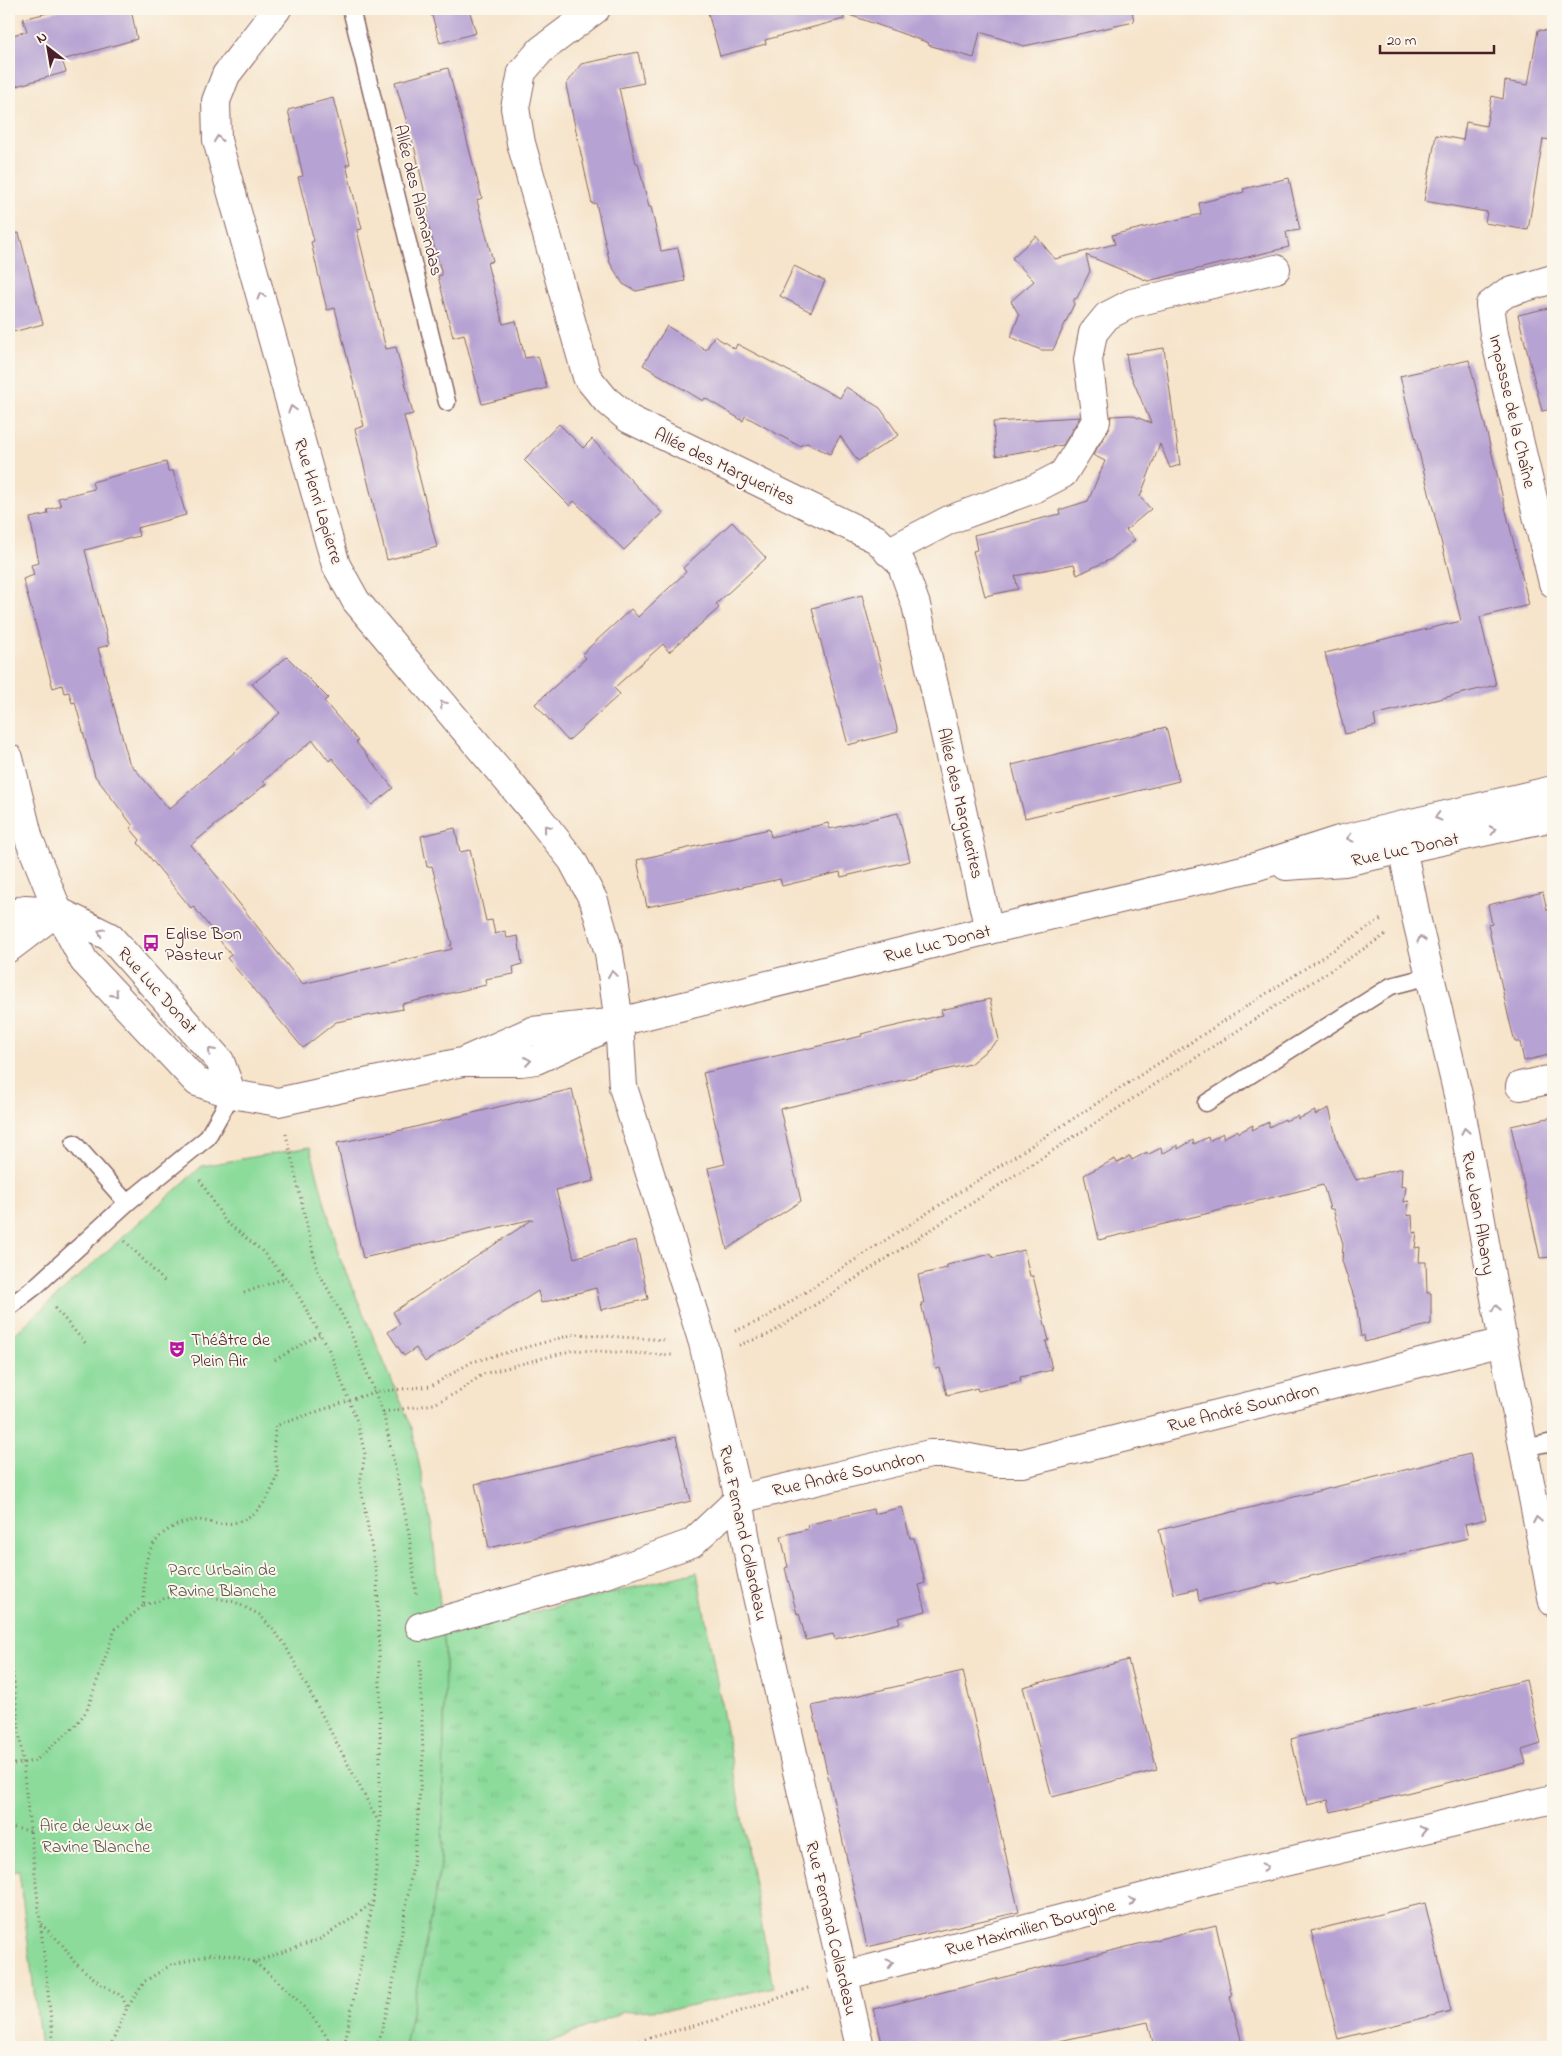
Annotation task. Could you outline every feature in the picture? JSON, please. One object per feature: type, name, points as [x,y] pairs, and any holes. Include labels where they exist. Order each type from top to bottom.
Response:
[{"type":"street","name":"Rue Henri Lapierre","points":[[277,9],[226,75],[216,101],[217,140],[336,564],[356,601],[534,812],[572,860],[594,901],[609,953],[619,1022]]},
{"type":"street","name":"Allée des Marguerites","points":[[596,9],[541,50],[522,72],[515,108],[521,143],[587,376],[605,399],[628,418],[876,539],[901,564],[916,605],[989,930]]},
{"type":"street","points":[[888,552],[949,520],[1036,488],[1063,474],[1096,421],[1088,360],[1093,333],[1106,316],[1132,303],[1276,269]]},
{"type":"street","name":"Impasse de la Chaîne","points":[[1553,279],[1506,293],[1490,305],[1494,334],[1553,583]]},
{"type":"street","points":[[9,758],[29,838],[58,911],[9,948]]},
{"type":"street","points":[[1400,839],[1553,790]]},
{"type":"street","name":"Rue Luc Donat","points":[[58,911],[84,961],[197,1082],[232,1094],[278,1102],[462,1062],[532,1031],[619,1022],[989,930],[1255,867],[1319,846],[1400,839],[1553,817]]},
{"type":"street","name":"Rue Jean Albany","points":[[1400,839],[1459,1099],[1502,1342],[1550,1571],[1553,1602]]},
{"type":"street","name":"Rue Luc Donat","points":[[9,917],[26,909],[58,911],[110,937],[220,1061],[232,1094]]},
{"type":"street","name":"Rue Fernand Collardeau","points":[[619,1022],[623,1087],[704,1350],[738,1499],[753,1579],[860,2047]]},
{"type":"street","points":[[1520,1086],[1553,1079]]},
{"type":"street","name":"Rue André Soundron","points":[[738,1499],[930,1454],[948,1454],[996,1462],[1023,1462],[1502,1342]]},
{"type":"street","points":[[420,1628],[609,1573],[692,1543],[738,1499]]},
{"type":"street","name":"Rue Maximilien Bourgine","points":[[843,1976],[1217,1878],[1553,1798]]},
{"type":"lane","name":"Allée des Alamandas","points":[[352,9],[447,402]]},
{"type":"lane","points":[[1206,1103],[1392,986],[1430,976]]},
{"type":"lane","points":[[9,1307],[36,1286],[126,1203],[207,1138],[232,1094]]},
{"type":"lane","points":[[74,1143],[126,1203]]},
{"type":"lane","points":[[1523,1448],[1553,1442]]},
{"type":"path","points":[[383,1412],[434,1404],[460,1391],[483,1374],[574,1350],[704,1350],[770,1334],[1398,926],[1414,906]]},
{"type":"path","points":[[144,1605],[144,1575],[150,1550],[160,1535],[180,1523],[199,1520],[217,1524],[239,1523],[256,1512],[268,1498],[278,1473],[274,1450],[275,1426],[374,1392],[431,1386],[472,1362],[576,1334],[704,1350],[762,1320],[1383,918]]},
{"type":"path","points":[[278,1102],[317,1269],[348,1326],[383,1412],[409,1533],[420,1628],[423,1756],[414,1859],[391,1996],[377,2047]]},
{"type":"path","points":[[186,1155],[225,1221],[261,1250],[293,1286],[330,1352],[350,1401],[365,1454],[360,1483],[377,1578],[380,1686],[380,1826],[373,1901],[344,2047]]},
{"type":"path","points":[[106,1222],[165,1282]]},
{"type":"path","points":[[244,1293],[285,1278]]},
{"type":"path","points":[[36,1286],[87,1345]]},
{"type":"path","points":[[275,1360],[320,1334]]},
{"type":"path","points":[[9,1765],[34,1760],[77,1724],[87,1710],[115,1629],[144,1605],[166,1598],[203,1595],[235,1602],[260,1616],[284,1643],[380,1826]]},
{"type":"path","points":[[9,1638],[11,1678],[54,2047]]},
{"type":"path","points":[[9,1827],[30,1831]]},
{"type":"path","points":[[255,1962],[320,1939],[351,1920],[373,1901]]},
{"type":"path","points":[[41,1924],[62,1944],[75,1963],[101,1984],[122,1996],[127,2008]]},
{"type":"path","points":[[110,2047],[127,2008],[145,1980],[171,1965],[212,1954],[233,1956],[255,1962],[300,2002],[322,2029],[333,2047]]},
{"type":"path","points":[[616,2047],[715,2020],[843,1976]]},
{"type":"green space","name":"Parc Urbain de Ravine Blanche","points":[[310,1147],[339,1256],[412,1428],[432,1528],[445,1652],[442,1859],[405,2047],[41,2047],[19,1871],[9,1872],[9,1339],[202,1166]]},
{"type":"green space","points":[[697,1572],[773,1987],[679,2008],[624,2012],[538,2047],[405,2047],[442,1859],[445,1652],[443,1634]]},
{"type":"building","points":[[64,9],[131,9],[137,39],[62,60],[66,72],[9,88],[9,36],[27,31],[23,19]]},
{"type":"building","points":[[430,9],[469,9],[476,33],[440,43]]},
{"type":"building","points":[[707,9],[842,9],[844,19],[765,40],[766,44],[720,56]]},
{"type":"building","points":[[844,9],[1132,9],[1134,22],[1024,46],[980,32],[974,58],[928,45],[929,43],[844,13]]},
{"type":"building","points":[[1538,30],[1553,31],[1553,140],[1543,139],[1528,230],[1485,223],[1487,212],[1424,201],[1436,135],[1463,140],[1466,122],[1486,126],[1492,96],[1503,99],[1505,81],[1528,85]]},
{"type":"building","points":[[638,52],[644,83],[619,88],[636,163],[638,163],[649,207],[651,207],[661,251],[678,248],[685,281],[636,291],[623,284],[610,263],[596,203],[592,204],[566,85],[581,64]]},
{"type":"building","points":[[448,68],[482,198],[477,200],[493,261],[487,263],[503,324],[516,321],[525,358],[538,356],[547,388],[482,404],[464,334],[453,337],[438,276],[442,275],[425,213],[429,212],[415,150],[395,82]]},
{"type":"building","points":[[333,98],[350,164],[346,165],[362,229],[357,230],[386,349],[396,347],[413,414],[404,416],[437,547],[387,560],[355,429],[364,426],[335,308],[327,310],[318,273],[311,242],[314,241],[298,177],[303,176],[288,110]]},
{"type":"building","points":[[1289,178],[1300,230],[1286,232],[1289,247],[1148,281],[1086,255],[1090,271],[1077,298],[1074,299],[1074,304],[1053,350],[1041,350],[1011,337],[1019,315],[1011,301],[1034,281],[1012,258],[1036,236],[1055,259],[1115,244],[1112,235],[1201,214],[1199,203],[1244,192],[1243,189]]},
{"type":"building","points":[[19,233],[43,324],[9,333],[9,235]]},
{"type":"building","points":[[794,266],[825,281],[811,312],[780,296]]},
{"type":"building","points":[[1553,307],[1553,409],[1542,411],[1518,315]]},
{"type":"building","points":[[667,326],[706,350],[714,336],[735,349],[737,344],[840,398],[846,387],[880,408],[899,435],[858,461],[840,436],[830,454],[807,443],[799,446],[745,416],[743,421],[705,398],[703,401],[643,365]]},
{"type":"building","points":[[1164,348],[1180,465],[1170,468],[1160,444],[1140,497],[1151,509],[1126,530],[1135,540],[1111,559],[1077,575],[1074,564],[1015,576],[1018,589],[985,596],[973,551],[977,550],[974,535],[1060,514],[1059,510],[1088,501],[1105,461],[1093,455],[1109,429],[1111,416],[1131,415],[1151,423],[1129,371],[1126,354]]},
{"type":"building","points":[[1469,360],[1529,605],[1480,617],[1496,685],[1374,715],[1376,726],[1345,734],[1325,653],[1461,621],[1400,376]]},
{"type":"building","points":[[1080,417],[1063,445],[996,456],[993,422]]},
{"type":"building","points":[[559,424],[583,448],[592,439],[662,513],[624,550],[574,501],[570,506],[524,460]]},
{"type":"building","points":[[166,462],[168,471],[173,471],[186,515],[137,528],[139,536],[85,550],[109,645],[98,648],[129,762],[169,809],[280,713],[252,684],[287,657],[328,698],[324,701],[358,741],[356,742],[393,788],[372,805],[332,758],[329,761],[313,740],[263,781],[266,784],[191,845],[302,984],[452,949],[432,866],[427,867],[421,836],[455,828],[460,852],[470,850],[486,921],[492,920],[495,934],[505,931],[507,938],[518,936],[522,964],[513,967],[514,974],[485,979],[486,985],[402,1004],[403,1009],[336,1022],[303,1048],[227,958],[231,955],[193,906],[191,908],[138,843],[140,840],[130,828],[133,826],[95,776],[75,702],[72,703],[69,692],[64,693],[62,685],[53,688],[23,579],[34,575],[31,565],[39,563],[30,518],[48,514],[47,510],[61,506],[58,498],[94,489],[92,482]]},
{"type":"building","points":[[732,522],[766,558],[716,604],[719,608],[669,652],[663,644],[614,688],[620,694],[568,741],[535,704],[586,658],[582,654],[631,609],[638,617],[686,572],[683,568]]},
{"type":"building","points":[[862,595],[898,732],[848,745],[812,608]]},
{"type":"building","points":[[1166,727],[1179,781],[1025,818],[1012,765]]},
{"type":"building","points":[[898,813],[910,861],[841,877],[840,872],[782,886],[780,879],[647,907],[637,860],[769,829],[771,837],[828,823],[830,829]]},
{"type":"building","points":[[1543,892],[1547,910],[1553,909],[1553,1054],[1524,1061],[1520,1042],[1515,1042],[1509,1019],[1488,925],[1492,924],[1488,905]]},
{"type":"building","points":[[990,999],[999,1040],[970,1064],[780,1109],[801,1201],[727,1249],[708,1168],[725,1164],[703,1073],[862,1036],[861,1034],[943,1015],[941,1010]]},
{"type":"building","points":[[572,1089],[594,1181],[556,1190],[574,1258],[636,1240],[648,1299],[601,1310],[596,1288],[541,1303],[538,1291],[425,1362],[416,1348],[404,1356],[388,1332],[400,1324],[393,1312],[533,1219],[363,1258],[337,1143],[407,1129]]},
{"type":"building","points":[[1329,1108],[1338,1144],[1356,1180],[1402,1168],[1401,1187],[1406,1186],[1404,1202],[1409,1201],[1407,1216],[1412,1215],[1413,1233],[1417,1232],[1415,1248],[1420,1247],[1419,1262],[1426,1262],[1427,1293],[1431,1293],[1431,1324],[1365,1342],[1364,1335],[1361,1337],[1356,1303],[1342,1261],[1343,1244],[1333,1209],[1330,1209],[1323,1185],[1099,1240],[1084,1175],[1115,1159],[1117,1163],[1130,1156],[1132,1160],[1147,1152],[1147,1155],[1161,1148],[1162,1154],[1178,1145],[1178,1149],[1193,1140],[1194,1144],[1208,1137],[1209,1141],[1223,1133],[1223,1138],[1253,1125],[1252,1130],[1269,1122],[1269,1127],[1285,1119],[1285,1121],[1298,1116],[1298,1119],[1315,1111],[1315,1115]]},
{"type":"building","points":[[1553,1117],[1553,1257],[1540,1258],[1511,1126]]},
{"type":"building","points":[[1024,1250],[1030,1276],[1033,1276],[1049,1341],[1046,1341],[1052,1370],[1020,1377],[1021,1381],[978,1391],[977,1388],[947,1395],[940,1368],[936,1369],[921,1303],[924,1303],[918,1275],[947,1268],[947,1265],[991,1254],[993,1258]]},
{"type":"building","points":[[676,1437],[691,1501],[489,1548],[475,1484]]},
{"type":"building","points":[[1470,1454],[1486,1519],[1465,1524],[1468,1538],[1199,1601],[1197,1589],[1174,1594],[1159,1530]]},
{"type":"building","points":[[902,1507],[910,1538],[914,1538],[925,1583],[919,1585],[926,1611],[898,1618],[900,1623],[835,1639],[833,1634],[806,1640],[785,1568],[788,1567],[781,1536],[808,1529],[807,1525],[873,1509],[874,1514]]},
{"type":"building","points":[[1128,1660],[1157,1770],[1052,1797],[1023,1687]]},
{"type":"building","points":[[963,1671],[1019,1912],[867,1947],[812,1706]]},
{"type":"building","points":[[1526,1680],[1541,1744],[1522,1750],[1526,1763],[1331,1812],[1328,1800],[1307,1805],[1291,1739]]},
{"type":"building","points":[[1425,1903],[1451,2011],[1338,2039],[1311,1931]]},
{"type":"building","points":[[1216,1925],[1232,1996],[1230,1996],[1243,2047],[1154,2047],[1148,2022],[1031,2047],[883,2047],[874,2009]]},
{"type":"place","name":"Eglise Bon Pasteur","points":[[151,943]]},
{"type":"place","name":"Théâtre de Plein Air","points":[[177,1349]]},
{"type":"park label","name":"Aire de Jeux de Ravine Blanche","points":[[96,1835]]}]
